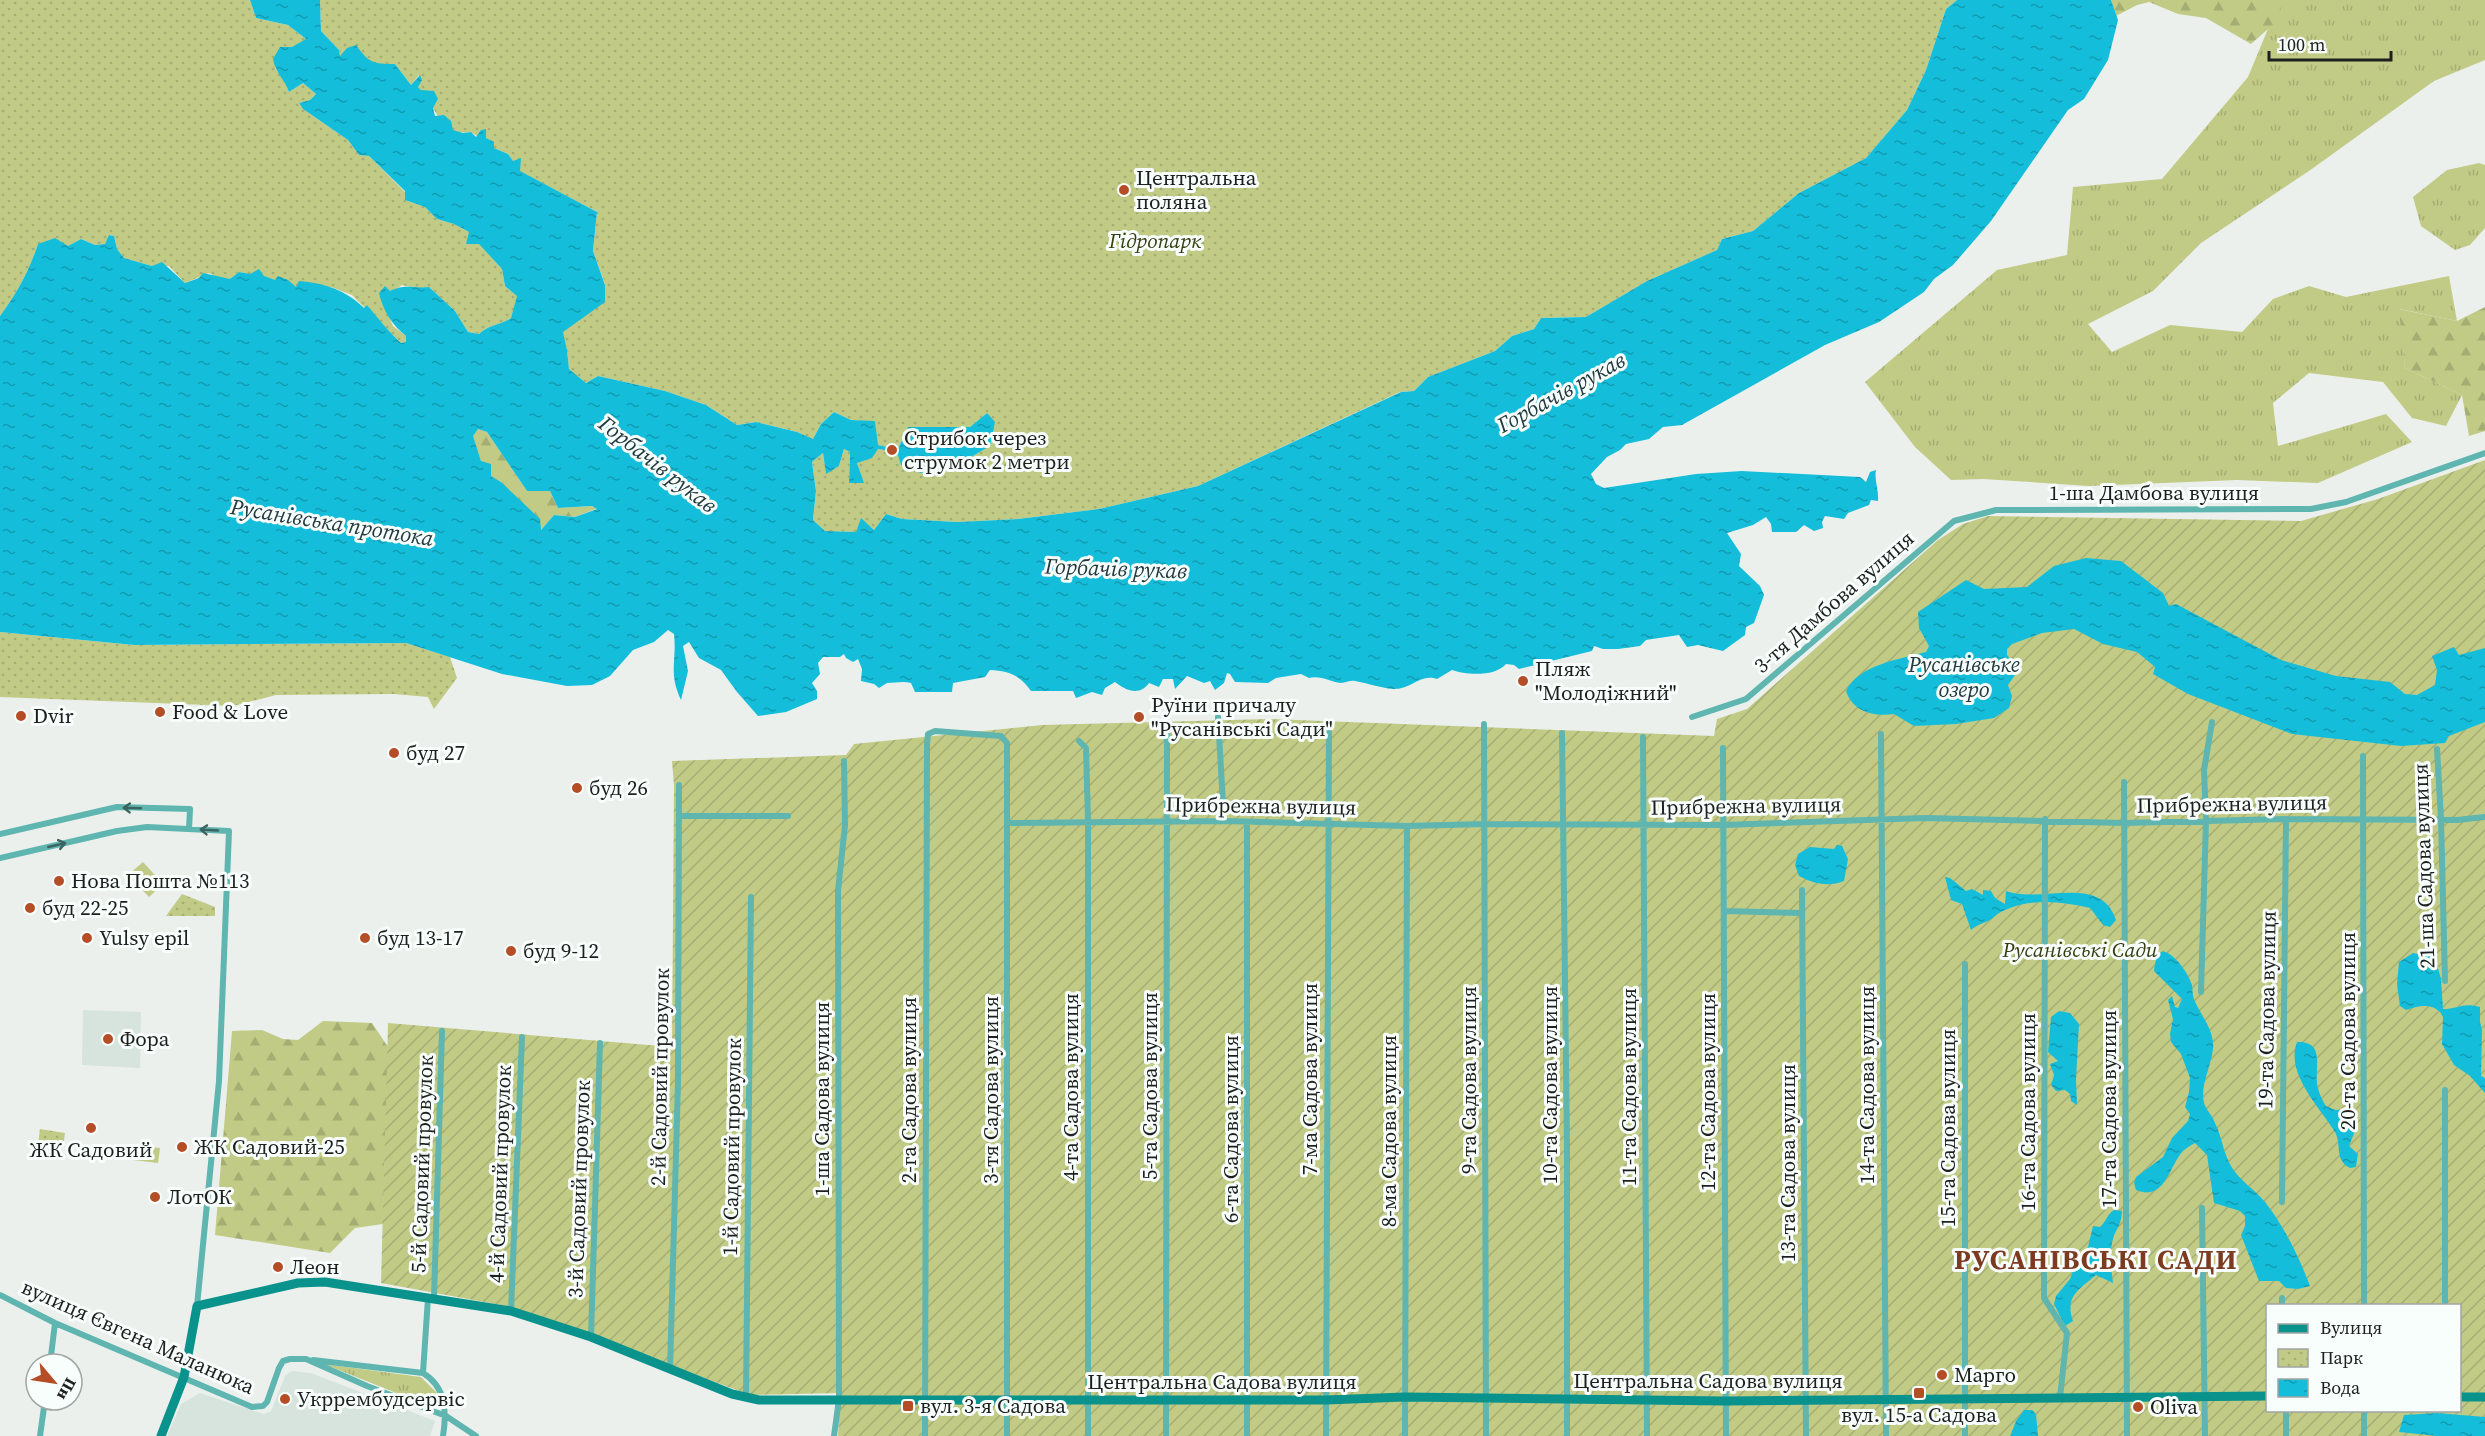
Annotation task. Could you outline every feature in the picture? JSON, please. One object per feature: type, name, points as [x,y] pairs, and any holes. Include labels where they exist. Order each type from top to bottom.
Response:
[{"type":"main road","name":"Центральна Садова вулиця","points":[[196,1306],[297,1283],[342,1283],[511,1311],[591,1337],[670,1370],[746,1398],[759,1400],[1326,1401],[1405,1397],[1486,1397],[1725,1401],[2266,1396]]},
{"type":"main road","points":[[161,1436],[184,1377],[196,1306]]},
{"type":"main road","points":[[2461,1397],[2485,1396]]},
{"type":"street","name":"1-ша Дамбова вулиця","points":[[1996,510],[2311,509],[2346,502],[2485,453]]},
{"type":"street","name":"3-тя Дамбова вулиця","points":[[1692,717],[1746,699],[1938,533],[1954,521],[1996,510]]},
{"type":"street","points":[[1218,717],[1224,821]]},
{"type":"street","name":"7-ма Садова вулиця","points":[[1326,1436],[1329,721]]},
{"type":"street","points":[[2201,992],[2206,820],[2204,770],[2212,722]]},
{"type":"street","name":"9-та Садова вулиця","points":[[1484,724],[1486,1436]]},
{"type":"street","name":"3-тя Садова вулиця","points":[[927,744],[928,734],[935,732],[1001,736],[1007,743],[1007,1436]]},
{"type":"street","name":"10-та Садова вулиця","points":[[1562,733],[1565,824],[1567,1436]]},
{"type":"street","name":"14-та Садова вулиця","points":[[1881,734],[1886,1436]]},
{"type":"street","name":"5-та Садова вулиця","points":[[1166,1436],[1167,735]]},
{"type":"street","name":"11-та Садова вулиця","points":[[1643,737],[1647,1436]]},
{"type":"street","name":"4-та Садова вулиця","points":[[1079,741],[1086,748],[1088,821],[1088,1436]]},
{"type":"street","name":"2-га Садова вулиця","points":[[925,1436],[927,744]]},
{"type":"street","name":"12-та Садова вулиця","points":[[1723,748],[1726,1436]]},
{"type":"street","name":"21-ша Садова вулиця","points":[[2437,749],[2445,981]]},
{"type":"street","name":"20-та Садова вулиця","points":[[2363,756],[2365,819],[2364,1304]]},
{"type":"street","name":"1-ша Садова вулиця","points":[[834,1436],[839,1399],[838,891],[844,825],[844,761]]},
{"type":"street","name":"17-та Садова вулиця","points":[[2124,782],[2127,1436]]},
{"type":"street","name":"2-й Садовий провулок","points":[[670,1370],[678,1082],[679,785]]},
{"type":"street","points":[[2,833],[117,807],[190,809],[189,829]]},
{"type":"street","points":[[680,816],[788,816]]},
{"type":"street","name":"Прибрежна вулиця","points":[[1008,823],[1224,821],[1407,826],[1724,825],[1882,819],[2045,819],[2124,823],[2485,817]]},
{"type":"street","name":"16-та Садова вулиця","points":[[2045,819],[2044,1298],[2067,1333],[2060,1398]]},
{"type":"street","name":"19-та Садова вулиця","points":[[2282,1202],[2286,819]]},
{"type":"street","name":"6-та Садова вулиця","points":[[1247,822],[1247,1436]]},
{"type":"street","name":"8-ма Садова вулиця","points":[[1405,1436],[1407,826]]},
{"type":"street","points":[[0,858],[117,831],[147,827],[229,831],[219,1082],[196,1306]]},
{"type":"street","name":"13-та Садова вулиця","points":[[1802,890],[1806,1436]]},
{"type":"street","name":"1-й Садовий провулок","points":[[746,1398],[751,897]]},
{"type":"street","points":[[1724,911],[1802,913]]},
{"type":"street","name":"15-та Садова вулиця","points":[[1965,964],[1965,1436]]},
{"type":"street","name":"5-й Садовий провулок","points":[[431,1298],[442,1031]]},
{"type":"street","name":"4-й Садовий провулок","points":[[511,1311],[522,1037]]},
{"type":"street","name":"3-й Садовий провулок","points":[[591,1337],[600,1043]]},
{"type":"street","points":[[2445,1090],[2445,1304]]},
{"type":"street","points":[[2202,1208],[2205,1436]]},
{"type":"street","name":"вулиця Євгена Маланюка","points":[[0,1295],[55,1323],[252,1407],[263,1406],[267,1402],[279,1368],[284,1361],[291,1359],[423,1373]]},
{"type":"street","points":[[431,1298],[423,1373],[438,1385],[446,1416],[444,1436]]},
{"type":"street","points":[[2282,1298],[2282,1304]]},
{"type":"street","points":[[51,1352],[55,1323]]},
{"type":"street","points":[[306,1359],[367,1386],[446,1416],[476,1436]]},
{"type":"street","points":[[40,1436],[43,1412]]},
{"type":"street","points":[[2286,1412],[2286,1436]]},
{"type":"street","points":[[2364,1412],[2364,1436]]},
{"type":"shaded area","points":[[83,1010],[141,1012],[140,1068],[82,1065]]},
{"type":"shaded area","points":[[292,1371],[311,1373],[435,1421],[430,1436],[167,1436],[181,1404],[200,1393],[264,1414],[271,1411],[285,1376]]},
{"type":"green space","points":[[0,0],[250,0],[256,18],[288,25],[307,40],[292,47],[275,68],[285,81],[289,92],[303,83],[316,94],[310,100],[299,103],[303,109],[348,140],[359,155],[369,156],[405,192],[405,200],[425,207],[437,219],[469,232],[502,269],[505,286],[518,296],[511,318],[479,334],[468,332],[455,311],[429,287],[419,289],[402,285],[381,299],[393,326],[406,336],[406,342],[401,343],[367,305],[365,308],[352,295],[331,287],[296,288],[278,276],[276,281],[239,272],[230,279],[218,278],[209,273],[185,283],[169,266],[152,266],[124,258],[117,249],[114,236],[110,235],[105,244],[95,245],[81,239],[68,246],[38,244],[22,282],[0,316]]},
{"type":"green space","name":"Гідропарк","points":[[320,0],[1957,0],[1946,9],[1926,70],[1907,110],[1866,158],[1799,193],[1753,231],[1722,239],[1717,250],[1647,281],[1586,317],[1541,318],[1534,329],[1512,336],[1495,351],[1428,377],[1414,391],[1400,392],[1198,486],[1099,509],[1018,519],[958,522],[902,519],[886,514],[874,530],[861,519],[857,532],[825,531],[813,520],[816,491],[812,462],[823,453],[826,473],[839,466],[844,449],[850,452],[849,483],[863,483],[857,463],[878,449],[897,452],[921,473],[961,463],[990,446],[987,413],[970,427],[908,427],[898,449],[877,445],[875,422],[851,420],[834,412],[821,424],[813,439],[797,432],[756,422],[737,425],[706,405],[665,391],[598,376],[586,383],[569,369],[562,332],[605,284],[593,251],[597,212],[519,171],[508,154],[494,148],[471,132],[460,132],[444,124],[418,87],[419,75],[411,85],[395,64],[376,64],[365,58],[340,57],[339,50],[321,31]]},
{"type":"green space","points":[[2111,0],[2284,0],[2276,22],[2251,44],[2206,18],[2178,14],[2149,2],[2137,5],[2116,16]]},
{"type":"green space","points":[[2280,0],[2485,0],[2485,60],[2434,81],[2309,171],[2201,243],[2153,291],[2088,324],[2112,352],[2170,325],[2242,332],[2273,299],[2309,286],[2346,297],[2449,276],[2457,321],[2400,309],[2405,368],[2462,395],[2446,426],[2412,418],[2383,382],[2309,373],[2273,403],[2278,446],[2386,414],[2412,442],[2318,483],[2237,480],[2089,486],[1983,479],[1951,480],[1915,447],[1865,382],[1997,270],[2067,255],[2073,187],[2162,179],[2248,77]]},
{"type":"green space","points":[[2479,163],[2485,165],[2485,228],[2470,245],[2455,250],[2421,226],[2413,197],[2447,170]]},
{"type":"green space","points":[[2485,307],[2485,431],[2469,436],[2462,395],[2405,368],[2399,309],[2457,321]]},
{"type":"green space","points":[[478,429],[487,432],[527,491],[550,491],[558,508],[592,506],[598,508],[575,517],[554,515],[541,530],[501,482],[491,476],[481,461],[472,436]]},
{"type":"green space","name":"Русанівські Сади","points":[[2485,460],[2485,1436],[838,1436],[840,1393],[750,1395],[512,1307],[381,1283],[388,1023],[672,1047],[674,786],[672,761],[846,755],[854,744],[1042,725],[1270,719],[1714,736],[1717,719],[1747,709],[1938,540],[1963,524],[1988,516],[2301,521],[2378,499]]},
{"type":"green space","points":[[0,632],[134,645],[406,643],[450,657],[457,678],[434,709],[428,697],[394,694],[276,695],[233,706],[0,697]]},
{"type":"green space","points":[[143,862],[163,884],[149,897],[128,875]]},
{"type":"green space","points":[[182,894],[215,907],[215,916],[166,916]]},
{"type":"green space","points":[[323,1021],[372,1023],[388,1047],[383,1224],[355,1228],[330,1253],[215,1235],[232,1031],[262,1030],[283,1039],[298,1040]]},
{"type":"green space","points":[[40,1129],[65,1133],[63,1148],[38,1144]]},
{"type":"green space","points":[[135,1145],[160,1148],[158,1163],[133,1160]]},
{"type":"green space","points":[[324,1364],[421,1377],[437,1393],[438,1402],[433,1406],[426,1405]]},
{"type":"water","points":[[250,0],[320,0],[321,31],[339,50],[340,56],[347,48],[356,45],[364,56],[372,61],[381,64],[395,64],[411,85],[420,75],[422,80],[418,87],[421,90],[434,91],[438,99],[433,108],[435,116],[444,115],[451,121],[453,130],[463,133],[471,132],[476,137],[481,130],[486,129],[486,138],[494,142],[494,148],[508,154],[513,161],[521,158],[520,171],[597,212],[593,251],[605,285],[605,302],[563,332],[569,369],[586,383],[598,376],[665,391],[706,405],[737,425],[756,422],[797,432],[813,439],[821,424],[834,412],[851,420],[875,421],[878,445],[898,449],[908,427],[970,427],[987,413],[995,422],[990,446],[961,463],[921,473],[901,465],[897,452],[878,449],[872,458],[857,463],[864,483],[849,483],[850,452],[844,449],[839,466],[826,474],[823,453],[812,462],[816,491],[813,520],[825,531],[856,532],[861,518],[874,530],[886,514],[902,519],[958,522],[1018,519],[1099,509],[1198,486],[1401,392],[1414,391],[1428,377],[1495,351],[1512,336],[1534,329],[1541,318],[1586,317],[1647,281],[1717,250],[1722,239],[1753,231],[1799,193],[1866,158],[1907,110],[1926,70],[1946,9],[1957,0],[2111,0],[2118,20],[2108,60],[2084,99],[2068,110],[1991,221],[1953,265],[1934,279],[1924,292],[1879,322],[1825,345],[1682,425],[1663,427],[1649,439],[1626,444],[1607,457],[1591,474],[1596,484],[1604,488],[1696,474],[1742,471],[1860,477],[1866,482],[1870,472],[1876,470],[1878,501],[1871,500],[1869,505],[1848,513],[1844,519],[1825,516],[1822,522],[1823,528],[1814,531],[1804,525],[1796,532],[1772,532],[1771,524],[1766,517],[1753,525],[1727,533],[1741,554],[1739,566],[1760,586],[1764,595],[1754,623],[1746,627],[1745,635],[1723,651],[1698,645],[1687,647],[1679,635],[1646,640],[1640,646],[1618,649],[1603,649],[1594,646],[1592,651],[1519,669],[1514,665],[1506,664],[1488,673],[1472,674],[1452,670],[1437,679],[1425,678],[1399,689],[1353,681],[1341,683],[1318,677],[1309,678],[1301,674],[1276,678],[1268,683],[1235,682],[1227,673],[1224,683],[1215,690],[1210,681],[1204,683],[1187,676],[1175,689],[1173,679],[1163,679],[1159,687],[1149,683],[1137,691],[1128,690],[1115,682],[1105,688],[1102,695],[1092,692],[1076,698],[1073,691],[1031,691],[1014,675],[990,670],[985,677],[953,683],[952,692],[915,692],[911,683],[905,682],[887,683],[879,688],[874,684],[861,681],[862,669],[858,659],[853,662],[844,654],[840,657],[823,657],[818,663],[820,674],[812,683],[817,691],[817,699],[786,712],[758,716],[721,670],[699,658],[689,642],[683,646],[688,671],[681,700],[674,674],[674,634],[668,630],[654,642],[633,650],[610,676],[592,685],[567,686],[502,674],[406,643],[134,645],[0,632],[0,316],[22,282],[38,244],[55,238],[68,246],[81,239],[95,245],[105,244],[109,235],[114,236],[117,249],[124,258],[152,266],[162,262],[185,283],[199,278],[203,273],[230,279],[239,272],[250,274],[259,269],[264,276],[275,280],[278,276],[288,280],[296,287],[299,281],[326,286],[350,296],[364,308],[367,305],[401,343],[406,342],[406,336],[389,317],[379,293],[385,286],[390,291],[405,287],[429,287],[455,311],[468,332],[479,334],[511,318],[517,296],[505,286],[502,269],[479,244],[466,244],[469,232],[437,219],[425,207],[405,200],[405,191],[369,156],[359,155],[348,140],[303,109],[299,103],[310,100],[316,94],[303,83],[289,92],[273,59],[280,47],[292,47],[306,39],[288,25],[256,18]],"holes":[[[478,429],[487,432],[527,491],[550,491],[558,508],[592,506],[597,509],[575,517],[554,515],[541,530],[540,519],[501,482],[491,476],[491,464],[481,461],[473,436]]]},
{"type":"water","name":"Русанівське озеро","points":[[2086,558],[2121,561],[2163,593],[2169,606],[2176,604],[2281,660],[2336,676],[2390,682],[2405,694],[2417,695],[2435,685],[2437,670],[2432,656],[2454,647],[2459,655],[2485,648],[2485,722],[2449,736],[2445,743],[2401,746],[2292,734],[2188,694],[2153,674],[2155,667],[2137,652],[2103,644],[2074,629],[2042,633],[2012,644],[2007,649],[2007,655],[2016,666],[2015,675],[2008,685],[2012,696],[2009,708],[1994,718],[1956,724],[1914,726],[1894,714],[1879,715],[1865,712],[1849,698],[1846,691],[1852,682],[1870,669],[1926,652],[1929,646],[1919,628],[1918,612],[1966,580],[1984,589],[2027,587],[2054,566]]},
{"type":"water","points":[[1837,845],[1842,846],[1848,859],[1844,881],[1821,884],[1799,876],[1795,865],[1798,854],[1810,847],[1834,849]]},
{"type":"water","points":[[1945,877],[1950,878],[1966,891],[1972,889],[1983,895],[1983,890],[1991,891],[1995,898],[2005,904],[2006,891],[2020,894],[2084,894],[2097,897],[2108,906],[2116,920],[2110,927],[2103,925],[2090,908],[2057,902],[2035,902],[2001,912],[1971,930],[1962,904],[1951,900]]},
{"type":"water","points":[[2163,951],[2177,960],[2188,975],[2194,999],[2212,1035],[2213,1049],[2203,1096],[2228,1161],[2238,1176],[2265,1202],[2285,1231],[2310,1286],[2298,1289],[2286,1288],[2279,1281],[2259,1281],[2241,1235],[2245,1226],[2245,1216],[2240,1211],[2214,1203],[2207,1155],[2195,1143],[2178,1157],[2160,1187],[2146,1192],[2136,1190],[2134,1183],[2136,1177],[2163,1157],[2172,1138],[2188,1121],[2190,1114],[2185,1107],[2190,1078],[2181,1054],[2171,1042],[2170,1034],[2173,1019],[2168,1000],[2172,996],[2175,1007],[2178,1008],[2182,999],[2154,971],[2157,957]]},
{"type":"water","points":[[2413,953],[2435,957],[2441,979],[2443,1009],[2465,1005],[2480,1007],[2481,1076],[2485,1078],[2485,1093],[2470,1076],[2454,1065],[2442,1044],[2443,1017],[2440,1012],[2428,1006],[2406,1010],[2400,1006],[2397,984],[2399,962]]},
{"type":"water","points":[[2059,1011],[2070,1013],[2079,1024],[2077,1105],[2071,1101],[2070,1094],[2065,1090],[2056,1091],[2051,1085],[2054,1075],[2050,1064],[2058,1061],[2048,1052],[2051,1017]]},
{"type":"water","points":[[2297,1042],[2306,1043],[2315,1050],[2318,1086],[2326,1106],[2335,1110],[2353,1109],[2355,1131],[2349,1146],[2358,1154],[2356,1167],[2350,1168],[2342,1161],[2335,1132],[2300,1078],[2295,1054]]},
{"type":"water","points":[[2114,1210],[2122,1211],[2111,1250],[2113,1283],[2096,1275],[2079,1289],[2072,1299],[2073,1321],[2065,1326],[2054,1304],[2056,1296],[2070,1279],[2075,1266],[2088,1247],[2093,1226],[2100,1227]]},
{"type":"water","points":[[2024,1410],[2032,1410],[2036,1414],[2038,1436],[2010,1436],[2016,1421]]},
{"type":"water","points":[[2437,1413],[2485,1417],[2485,1436],[2437,1436],[2399,1432],[2404,1415]]},
{"type":"place","name":"Центральна поляна","points":[[1124,190]]},
{"type":"place","name":"Стрибок через струмок 2 метри","points":[[892,450]]},
{"type":"place","name":"Пляж \"Молодіжний\"","points":[[1523,681]]},
{"type":"place","name":"Food & Love","points":[[160,712]]},
{"type":"place","name":"Dvir","points":[[21,716]]},
{"type":"place","name":"Руїни причалу \"Русанівські Сади\"","points":[[1139,717]]},
{"type":"place","name":"буд 27","points":[[394,753]]},
{"type":"place","name":"буд 26","points":[[577,788]]},
{"type":"place","name":"Нова Пошта №113","points":[[59,881]]},
{"type":"place","name":"буд 22-25","points":[[30,908]]},
{"type":"place","name":"Yulsy epil","points":[[87,938]]},
{"type":"place","name":"буд 13-17","points":[[365,938]]},
{"type":"place","name":"буд 9-12","points":[[511,951]]},
{"type":"place","name":"Фора","points":[[108,1039]]},
{"type":"place","name":"ЖК Садовий","points":[[91,1128]]},
{"type":"place","name":"ЖК Садовий-25","points":[[182,1147]]},
{"type":"place","name":"ЛотОК","points":[[155,1197]]},
{"type":"place","name":"Леон","points":[[278,1267]]},
{"type":"place","name":"Марго","points":[[1942,1375]]},
{"type":"place","name":"вул. 15-а Садова","points":[[1919,1393]]},
{"type":"place","name":"Укррембудсервіс","points":[[285,1399]]},
{"type":"place","name":"вул. 3-я Садова","points":[[908,1406]]},
{"type":"place","name":"Oliva","points":[[2138,1407]]},
{"type":"district","name":"РУСАНІВСЬКІ САДИ","points":[[2096,1260]]},
{"type":"water label","name":"Горбачів рукав","points":[[1561,392]]},
{"type":"water label","name":"Горбачів рукав","points":[[658,464]]},
{"type":"water label","name":"Русанівська протока","points":[[332,522]]},
{"type":"water label","name":"Горбачів рукав","points":[[1116,568]]}]
